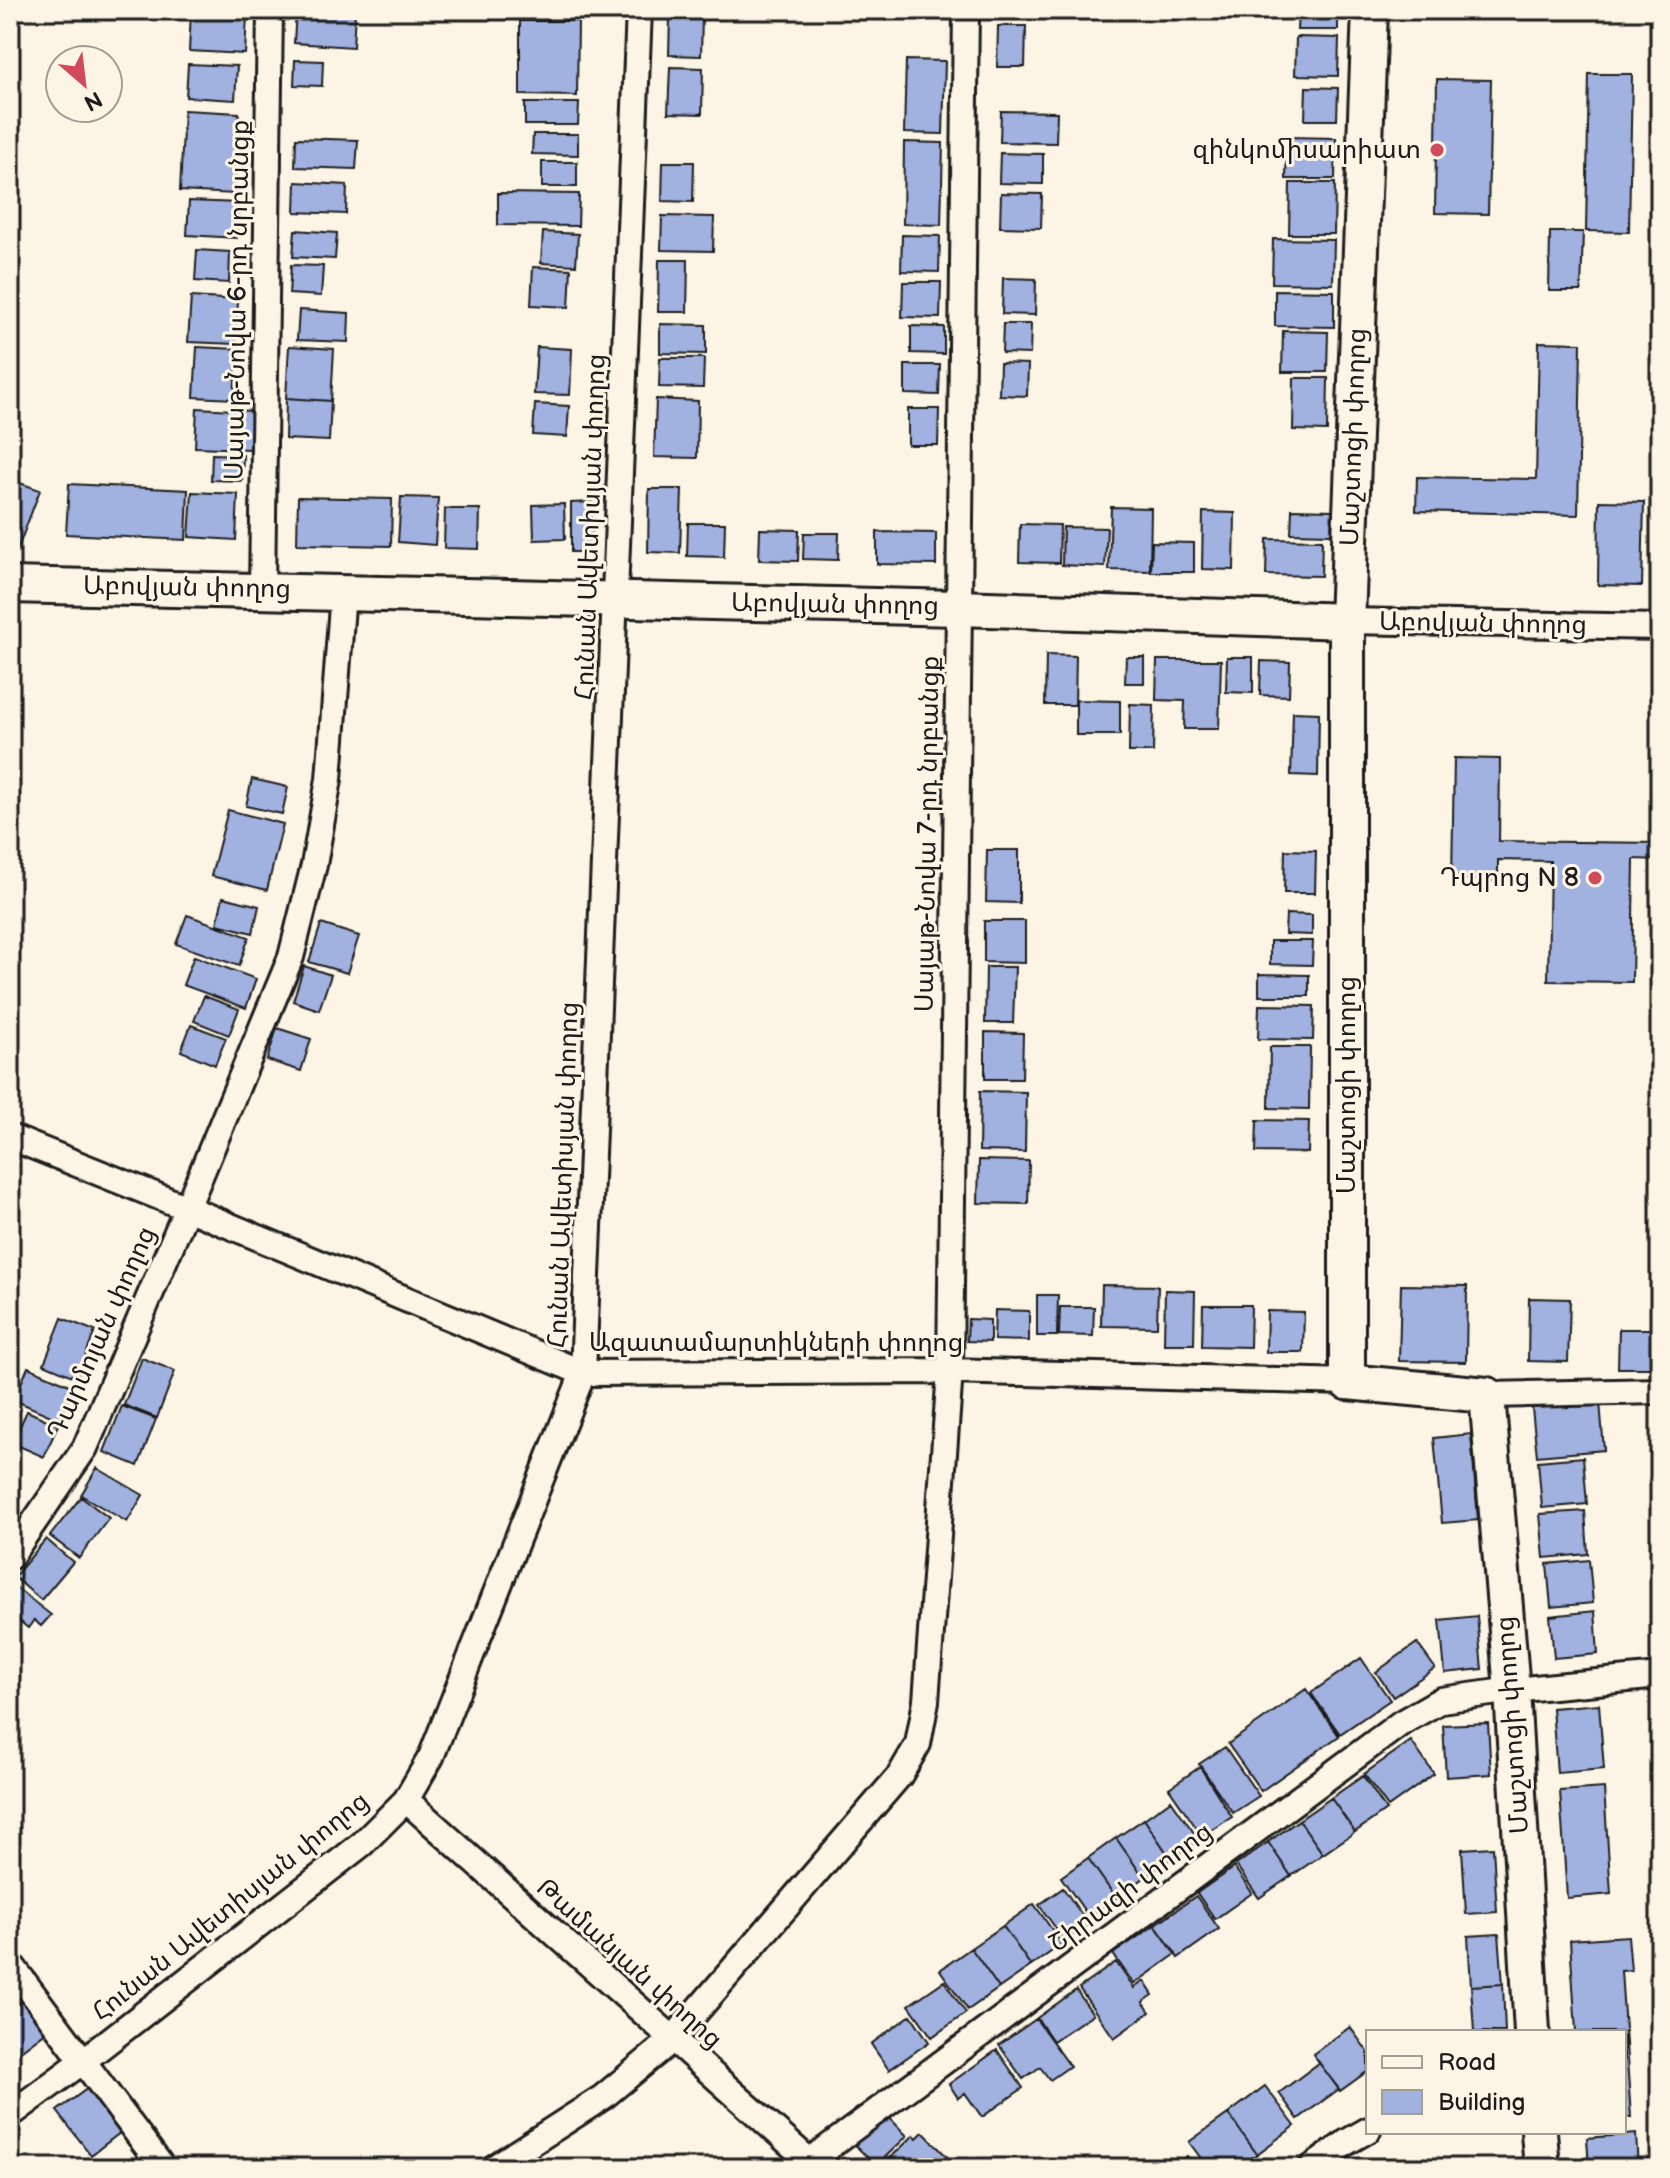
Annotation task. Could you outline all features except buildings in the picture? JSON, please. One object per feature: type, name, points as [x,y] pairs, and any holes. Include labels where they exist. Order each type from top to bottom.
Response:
[{"type":"main road","name":"Մաշտոցի փողոց","points":[[1347,1382],[1347,621],[1370,10]]},
{"type":"main road","name":"Աբովյան փողոց","points":[[10,585],[958,608],[1347,621]]},
{"type":"main road","points":[[1347,1382],[1487,1395]]},
{"type":"main road","name":"Մաշտոցի փողոց","points":[[1487,1395],[1512,1690],[1532,2030]]},
{"type":"main road","points":[[1539,2134],[1542,2168]]},
{"type":"street","name":"Սայաթ-Նովա 6-րդ նրբանցք","points":[[262,590],[270,10]]},
{"type":"street","name":"Հունան Ավետիսյան փողոց","points":[[10,2115],[362,1844],[406,1800],[431,1757],[583,1373],[639,10]]},
{"type":"street","name":"Սայաթ-Նովա 7-րդ նրբանցք","points":[[493,2168],[603,2097],[672,2040],[900,1775],[918,1744],[926,1701],[950,1371],[966,10]]},
{"type":"street","name":"Դարմոյան փողոց","points":[[10,1557],[85,1448],[291,957],[310,881],[329,779],[343,592]]},
{"type":"street","name":"Աբովյան փողոց","points":[[1347,621],[1660,627]]},
{"type":"street","name":"Ազատամարտիկների փողոց","points":[[10,1137],[583,1373],[950,1371],[1347,1382]]},
{"type":"street","points":[[1487,1395],[1660,1391]]},
{"type":"street","name":"Շիրազի փողոց","points":[[809,2166],[1401,1723],[1441,1700],[1660,1676]]},
{"type":"street","name":"Թամանյան փողոց","points":[[406,1800],[809,2166]]},
{"type":"street","points":[[10,1963],[163,2168]]},
{"type":"street","points":[[1311,2168],[1366,2131]]},
{"type":"place","name":"զինկոմիսարիատ","points":[[1437,150]]},
{"type":"place","name":"Դպրոց N 8","points":[[1595,878]]}]
